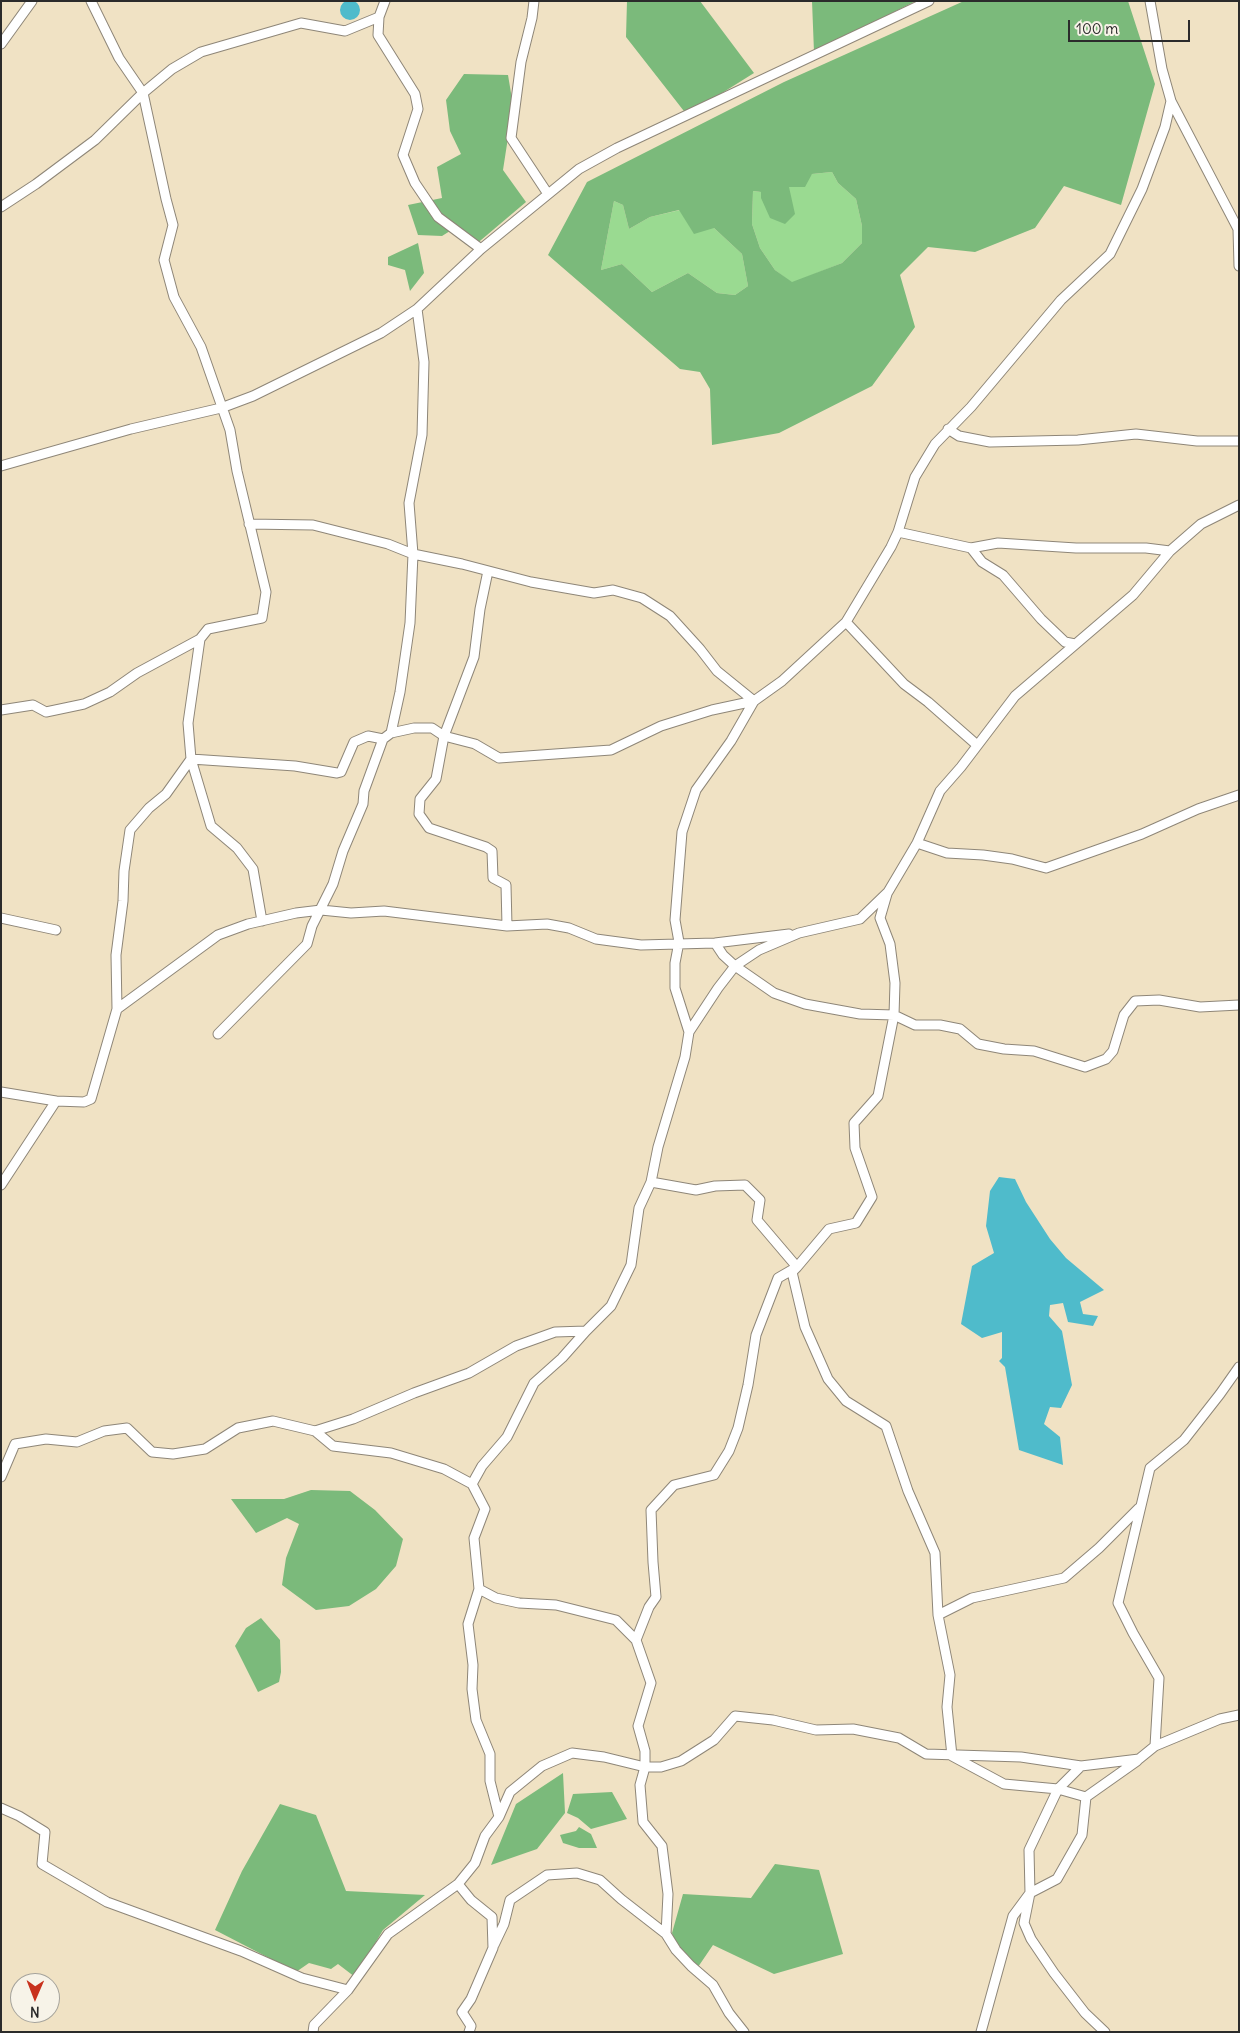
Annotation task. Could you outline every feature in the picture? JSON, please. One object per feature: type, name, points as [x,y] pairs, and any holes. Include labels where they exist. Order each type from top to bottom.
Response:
[{"type":"street","points":[[1,44],[32,1]]},
{"type":"street","points":[[91,1],[119,58],[143,93],[173,225],[164,260],[174,297],[201,347],[230,430],[249,524],[266,592],[262,618],[208,628],[200,640],[188,724],[192,759],[211,826],[237,848],[253,869],[262,921]]},
{"type":"street","points":[[385,1],[379,16],[378,35],[415,94],[418,109],[403,155],[415,183],[438,217],[481,249]]},
{"type":"street","points":[[534,1],[532,18],[521,62],[511,138],[548,194]]},
{"type":"street","points":[[1,466],[132,429],[221,408],[253,396],[381,333],[417,309],[481,249],[579,169],[617,148],[929,1]]},
{"type":"street","points":[[1150,1],[1162,69],[1172,102],[1238,229],[1239,266]]},
{"type":"street","points":[[1,206],[36,184],[95,140],[143,93],[172,69],[201,52],[301,24],[345,31],[379,16]]},
{"type":"street","points":[[218,1034],[307,944],[312,926],[333,884],[363,804],[364,791],[382,739],[391,733],[414,728],[432,728],[444,736],[474,744],[500,758],[611,750],[661,726],[712,710],[754,701],[782,681],[846,622],[879,568],[898,532],[915,477],[935,444],[971,407],[1061,300],[1110,254],[1142,189],[1165,127],[1172,102]]},
{"type":"street","points":[[391,733],[400,692],[410,624],[413,554],[408,503],[422,435],[424,362],[417,309]]},
{"type":"street","points":[[948,429],[959,436],[990,442],[1078,440],[1136,434],[1197,441],[1239,441]]},
{"type":"street","points":[[952,1756],[948,1707],[950,1675],[938,1615],[935,1553],[908,1491],[886,1426],[846,1401],[828,1379],[805,1327],[792,1272],[829,1229],[856,1223],[872,1198],[855,1148],[854,1123],[878,1096],[894,1016],[895,983],[890,944],[880,918],[888,892],[917,843],[940,791],[1015,696],[1133,595],[1170,551],[1201,524],[1239,505]]},
{"type":"street","points":[[249,524],[313,525],[388,544],[413,554],[488,570],[540,584],[594,593],[613,590],[642,598],[670,616],[717,671],[754,701]]},
{"type":"street","points":[[898,532],[971,548],[998,543],[1086,548],[1146,548],[1170,551]]},
{"type":"street","points":[[971,548],[982,562],[1003,575],[1041,619],[1065,642],[1075,644]]},
{"type":"street","points":[[488,570],[480,609],[474,657],[444,736],[436,779],[420,799],[419,814],[429,828],[486,847],[492,851],[493,878],[506,885],[506,926]]},
{"type":"street","points":[[846,622],[904,684],[928,702],[977,745]]},
{"type":"street","points":[[1,710],[33,705],[46,712],[84,704],[110,692],[137,673],[200,640]]},
{"type":"street","points":[[689,1032],[674,988],[675,963],[679,942],[675,920],[682,832],[696,790],[731,741],[754,701]]},
{"type":"street","points":[[192,759],[280,764],[337,773],[341,772],[354,742],[368,736],[382,739]]},
{"type":"street","points":[[1,1092],[56,1101],[84,1102],[90,1098],[117,1009],[116,955],[130,830],[149,808],[166,794],[176,777],[192,759]]},
{"type":"street","points":[[917,843],[947,854],[983,855],[1012,859],[1046,868],[1142,834],[1198,809],[1239,795]]},
{"type":"street","points":[[117,1009],[218,935],[262,921],[296,913],[320,910],[351,912],[384,911],[506,926],[547,924],[569,928],[596,939],[641,945],[679,942],[715,943],[799,933],[860,919],[888,892]]},
{"type":"street","points":[[1,918],[56,930]]},
{"type":"street","points":[[472,1484],[482,1466],[507,1437],[534,1383],[562,1358],[611,1306],[631,1265],[639,1208],[651,1182],[658,1147],[685,1057],[689,1032],[735,966],[759,950],[799,933]]},
{"type":"street","points":[[715,943],[723,955],[735,966],[774,993],[805,1004],[860,1014],[894,1016],[915,1025],[940,1025],[960,1029],[978,1044],[1034,1052],[1085,1067],[1106,1059],[1113,1051],[1124,1015],[1135,1001],[1158,1000],[1200,1007],[1239,1005]]},
{"type":"street","points":[[1,1185],[56,1101]]},
{"type":"street","points":[[651,1182],[696,1190],[715,1186],[745,1185],[760,1200],[757,1220],[797,1267]]},
{"type":"street","points":[[636,1640],[648,1607],[656,1596],[651,1510],[674,1485],[714,1475],[729,1450],[738,1428],[748,1385],[756,1335],[778,1278],[797,1267]]},
{"type":"street","points":[[315,1431],[353,1419],[414,1393],[469,1373],[516,1346],[555,1332],[586,1331]]},
{"type":"street","points":[[1155,1746],[1159,1678],[1132,1633],[1118,1603],[1150,1468],[1184,1440],[1239,1367]]},
{"type":"street","points":[[1,1477],[15,1444],[46,1439],[77,1442],[104,1431],[127,1428],[152,1452],[173,1454],[205,1449],[238,1428],[273,1421],[315,1431],[333,1446],[391,1453],[444,1470],[472,1484],[485,1509],[474,1538],[479,1589],[468,1624],[473,1665],[472,1689],[476,1720],[490,1754],[490,1782],[499,1817]]},
{"type":"street","points":[[938,1615],[972,1598],[1064,1578],[1099,1548],[1140,1507]]},
{"type":"street","points":[[479,1589],[496,1598],[519,1603],[556,1605],[616,1620],[636,1640],[651,1683],[638,1726],[645,1751],[646,1767],[640,1785],[643,1822],[662,1846],[668,1894],[666,1934]]},
{"type":"street","points":[[981,2032],[1014,1916],[1030,1893],[1057,1879],[1082,1835],[1086,1797],[1155,1746],[1220,1719],[1239,1715]]},
{"type":"street","points":[[313,2032],[314,2025],[348,1990],[388,1934],[458,1884],[475,1863],[485,1836],[499,1817],[510,1792],[542,1766],[572,1753],[604,1757],[646,1767],[661,1767],[681,1761],[714,1740],[735,1716],[773,1720],[816,1730],[853,1729],[899,1738],[926,1754],[1021,1757],[1081,1766],[1139,1759]]},
{"type":"street","points":[[952,1756],[1004,1784],[1058,1788],[1086,1797]]},
{"type":"street","points":[[1081,1766],[1058,1788],[1028,1850],[1030,1893],[1024,1923],[1031,1939],[1054,1973],[1085,2013],[1105,2032]]},
{"type":"street","points":[[1,1808],[19,1816],[45,1832],[42,1864],[107,1902],[241,1951],[302,1978],[348,1990]]},
{"type":"street","points":[[469,2032],[470,2026],[462,2012],[471,1999],[504,1924],[510,1900],[547,1875],[577,1873],[600,1880],[666,1934],[676,1950],[690,1966],[713,1985],[729,2013],[744,2032]]},
{"type":"street","points":[[458,1884],[471,1900],[492,1917],[493,1948]]},
{"type":"green space","points":[[627,1],[700,1],[754,73],[687,115],[626,37]]},
{"type":"green space","points":[[812,1],[916,1],[814,52]]},
{"type":"green space","points":[[964,1],[1128,1],[1155,84],[1121,205],[1064,186],[1035,228],[975,252],[928,247],[900,275],[915,327],[872,386],[779,433],[712,445],[710,389],[700,372],[680,369],[548,255],[587,182],[784,82]],"holes":[[[832,172],[838,183],[856,199],[862,226],[862,243],[842,263],[792,282],[775,270],[760,248],[752,224],[753,191],[761,192],[761,198],[770,218],[785,224],[795,214],[789,187],[805,187],[812,174]],[[614,201],[623,205],[629,229],[650,217],[679,210],[694,234],[714,228],[742,254],[748,286],[735,295],[717,293],[688,273],[652,292],[622,264],[601,270]]]},
{"type":"green space","points":[[464,74],[508,75],[513,105],[503,170],[526,202],[474,246],[450,231],[442,236],[418,235],[408,205],[442,198],[437,167],[461,154],[450,131],[446,100]]},
{"type":"green space","points":[[832,172],[838,183],[856,199],[862,226],[862,243],[842,263],[792,283],[775,270],[760,248],[752,224],[753,191],[761,192],[789,187],[812,174]]},
{"type":"green space","points":[[614,201],[623,205],[629,229],[650,217],[680,210],[684,215],[714,228],[742,254],[748,286],[735,295],[717,293],[688,273],[652,292],[622,264],[601,270]]},
{"type":"green space","points":[[418,243],[424,273],[410,291],[405,270],[388,265],[388,257]]},
{"type":"green space","points":[[311,1490],[350,1491],[375,1510],[403,1539],[396,1566],[376,1589],[349,1606],[316,1610],[282,1585],[286,1558],[299,1524],[287,1518],[256,1533],[231,1499],[284,1499]]},
{"type":"green space","points":[[261,1618],[280,1640],[281,1672],[279,1682],[258,1692],[235,1646],[246,1628]]},
{"type":"green space","points":[[563,1773],[565,1813],[537,1849],[491,1865],[516,1804]]},
{"type":"green space","points":[[612,1792],[627,1819],[591,1829],[578,1818],[567,1813],[573,1794]]},
{"type":"green space","points":[[280,1804],[316,1815],[346,1891],[425,1895],[383,1930],[355,1977],[338,1964],[331,1969],[309,1963],[296,1972],[215,1930],[242,1871]]},
{"type":"green space","points":[[579,1827],[591,1834],[597,1848],[579,1848],[563,1843],[560,1835],[576,1831]]},
{"type":"green space","points":[[775,1864],[819,1870],[843,1954],[774,1974],[713,1945],[698,1967],[681,1956],[672,1933],[683,1894],[751,1898]]},
{"type":"water","points":[[350,0],[357,3],[360,10],[357,17],[350,20],[343,17],[340,10],[343,3]]},
{"type":"water","points":[[999,1177],[1015,1179],[1026,1202],[1050,1239],[1066,1258],[1104,1290],[1080,1302],[1083,1314],[1098,1316],[1093,1326],[1068,1322],[1063,1303],[1050,1305],[1049,1316],[1062,1331],[1072,1385],[1061,1408],[1050,1407],[1044,1424],[1060,1437],[1063,1465],[1019,1450],[1005,1367],[999,1361],[1002,1358],[1002,1332],[982,1338],[961,1324],[972,1266],[994,1253],[986,1226],[990,1191]]}]
